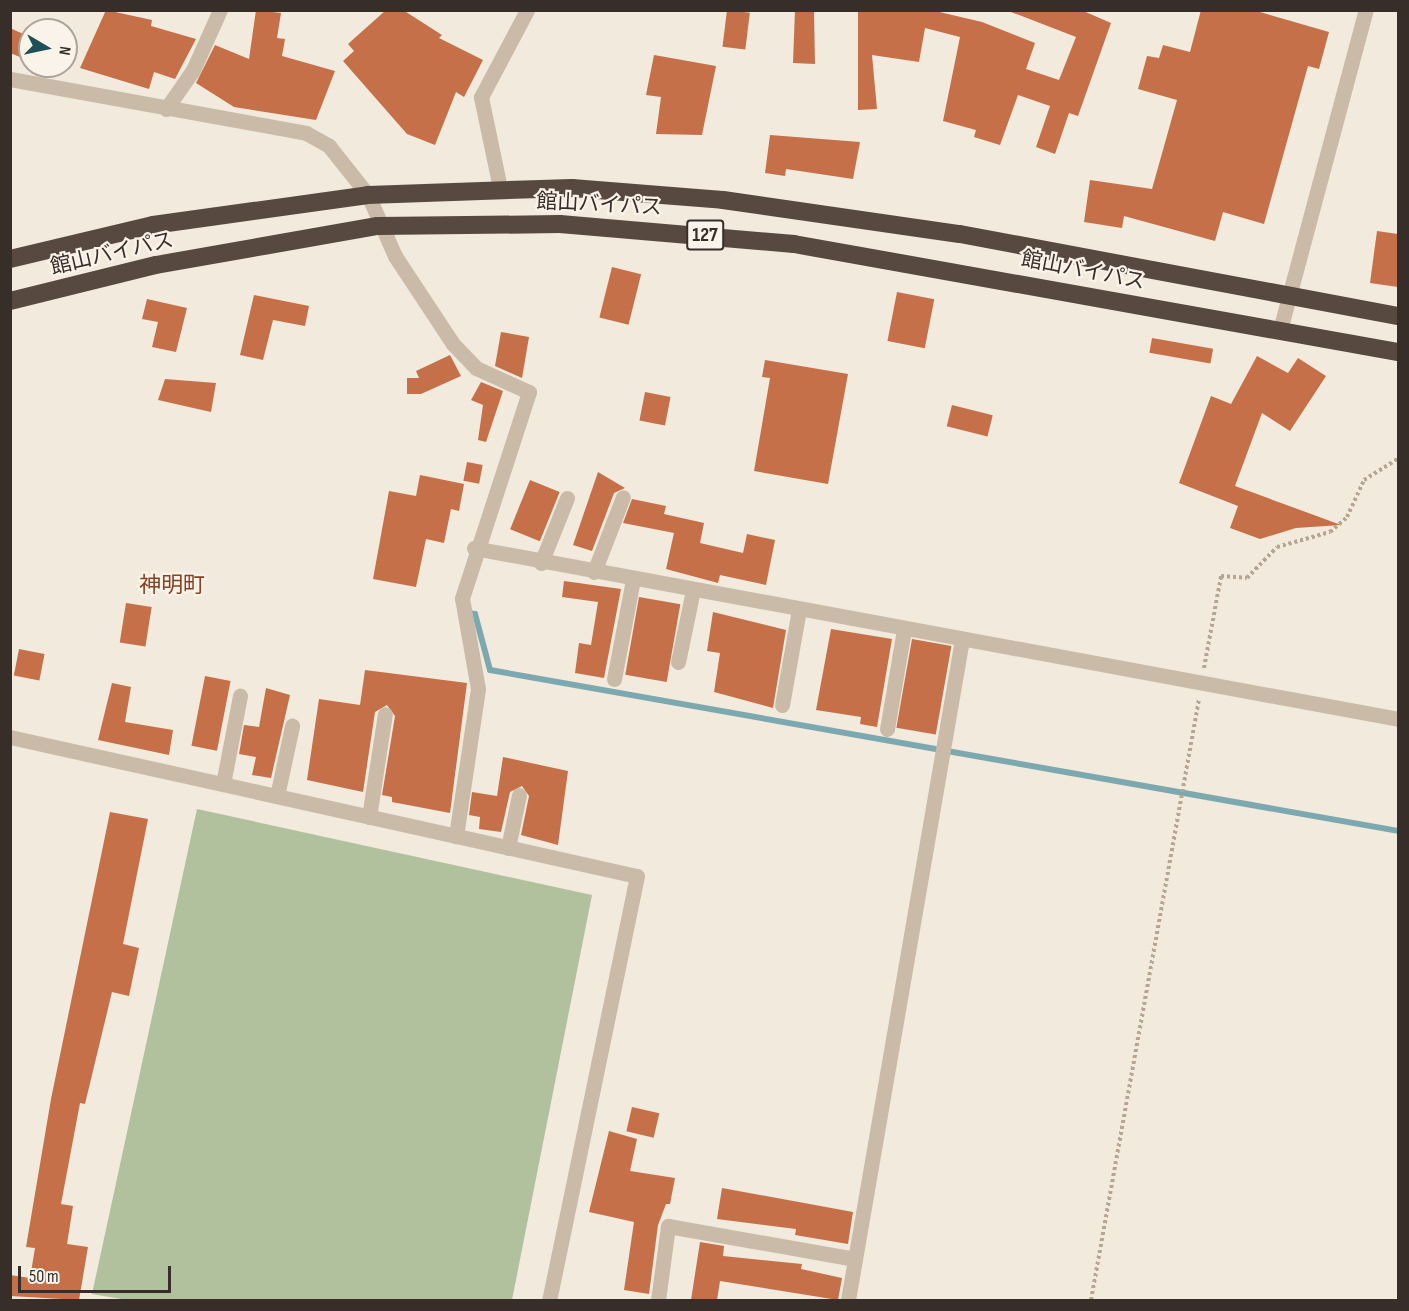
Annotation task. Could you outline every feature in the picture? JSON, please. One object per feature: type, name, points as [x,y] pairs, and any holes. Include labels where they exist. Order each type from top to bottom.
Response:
[{"type":"highway","name":"館山バイパス","points":[[10,259],[153,225],[368,195],[500,188],[644,192],[809,211],[1398,316]]},
{"type":"highway","name":"館山バイパス","points":[[10,301],[156,265],[378,226],[560,224],[794,244],[1398,352]]},
{"type":"street","points":[[166,109],[193,69],[220,10]]},
{"type":"street","points":[[500,188],[481,97],[527,10]]},
{"type":"street","points":[[1280,330],[1366,10]]},
{"type":"street","points":[[10,79],[306,133],[329,146],[368,195],[378,226],[416,291],[476,368],[529,392],[474,548],[461,607],[478,689],[456,836]]},
{"type":"street","points":[[594,572],[623,497]]},
{"type":"street","points":[[542,563],[567,498]]},
{"type":"street","points":[[474,548],[542,563],[904,630],[1398,719]]},
{"type":"street","points":[[614,678],[633,579]]},
{"type":"street","points":[[678,663],[693,590]]},
{"type":"street","points":[[782,705],[800,610]]},
{"type":"street","points":[[887,729],[904,630]]},
{"type":"street","points":[[848,1300],[962,639]]},
{"type":"street","points":[[223,784],[240,696]]},
{"type":"street","points":[[369,817],[385,714]]},
{"type":"street","points":[[277,796],[292,726]]},
{"type":"street","points":[[10,737],[637,876],[549,1300]]},
{"type":"street","points":[[508,848],[519,795]]},
{"type":"street","points":[[658,1300],[668,1226],[855,1259]]},
{"type":"path","points":[[1091,1300],[1221,576],[1247,579],[1277,547],[1330,532],[1347,517],[1364,480],[1398,459]]},
{"type":"green space","points":[[197,809],[592,895],[512,1300],[127,1300],[92,1294]]},
{"type":"building","points":[[106,10],[152,20],[151,26],[196,39],[175,79],[154,72],[149,89],[80,68]]},
{"type":"building","points":[[256,10],[281,13],[277,38],[285,39],[282,56],[335,71],[316,120],[234,107],[196,83],[215,45],[249,59]]},
{"type":"building","points":[[386,10],[403,10],[442,35],[439,38],[483,60],[464,97],[456,92],[435,145],[407,134],[343,61],[354,51],[348,44]]},
{"type":"building","points":[[727,10],[750,13],[745,50],[722,47]]},
{"type":"building","points":[[795,10],[814,10],[815,64],[793,63]]},
{"type":"building","points":[[858,10],[931,10],[982,22],[1035,43],[1026,69],[1059,80],[1076,37],[1006,10],[1081,10],[1111,23],[1078,116],[1069,113],[1055,154],[1036,147],[1050,106],[1018,95],[1000,145],[974,137],[976,130],[943,121],[960,37],[925,28],[919,62],[872,55],[877,109],[858,110]]},
{"type":"building","points":[[1201,10],[1253,10],[1329,32],[1319,69],[1308,66],[1264,224],[1223,212],[1215,241],[1124,216],[1122,228],[1084,222],[1090,180],[1152,189],[1177,100],[1138,89],[1147,56],[1159,58],[1163,45],[1190,52]]},
{"type":"building","points":[[10,28],[18,32],[18,56],[10,53]]},
{"type":"building","points":[[654,55],[716,66],[702,135],[656,134],[661,97],[646,95]]},
{"type":"building","points":[[770,135],[860,142],[853,179],[786,169],[785,176],[765,173]]},
{"type":"building","points":[[1377,231],[1398,234],[1398,287],[1370,283]]},
{"type":"building","points":[[612,267],[641,274],[629,325],[599,317]]},
{"type":"building","points":[[897,292],[934,299],[925,348],[887,341]]},
{"type":"building","points":[[254,295],[309,306],[305,326],[273,320],[263,360],[240,355]]},
{"type":"building","points":[[147,299],[187,308],[176,352],[152,347],[158,322],[142,319]]},
{"type":"building","points":[[501,332],[529,337],[522,378],[495,366]]},
{"type":"building","points":[[1152,338],[1213,349],[1210,364],[1149,353]]},
{"type":"building","points":[[450,355],[461,376],[421,394],[407,394],[407,378],[419,378],[416,371]]},
{"type":"building","points":[[1257,356],[1288,373],[1298,358],[1326,376],[1290,431],[1262,413],[1235,486],[1341,525],[1296,528],[1260,539],[1230,528],[1238,506],[1179,483],[1211,396],[1231,404]]},
{"type":"building","points":[[765,360],[848,374],[828,484],[754,471],[770,378],[762,377]]},
{"type":"building","points":[[165,379],[216,383],[211,412],[158,400]]},
{"type":"building","points":[[481,382],[503,391],[486,442],[478,440],[483,405],[471,400]]},
{"type":"building","points":[[645,392],[671,397],[665,425],[639,420]]},
{"type":"building","points":[[952,405],[993,415],[987,437],[947,426]]},
{"type":"building","points":[[467,462],[483,465],[479,484],[463,481]]},
{"type":"building","points":[[598,472],[625,488],[614,493],[592,551],[573,545]]},
{"type":"building","points":[[420,475],[464,484],[459,511],[451,509],[444,543],[426,539],[416,587],[373,579],[389,491],[416,496]]},
{"type":"building","points":[[530,480],[560,492],[540,541],[510,529]]},
{"type":"building","points":[[632,499],[666,506],[664,514],[704,523],[700,543],[743,553],[747,534],[775,540],[766,585],[720,575],[718,583],[666,569],[674,533],[623,523]]},
{"type":"building","points":[[564,581],[621,589],[604,678],[575,673],[579,643],[591,645],[598,602],[562,597]]},
{"type":"building","points":[[639,597],[680,604],[667,682],[625,675]]},
{"type":"building","points":[[126,603],[152,607],[145,647],[120,643]]},
{"type":"building","points":[[713,612],[786,630],[773,708],[714,692],[720,653],[707,651]]},
{"type":"building","points":[[831,629],[892,639],[877,727],[860,724],[861,717],[816,710]]},
{"type":"building","points":[[912,639],[951,646],[936,735],[896,728]]},
{"type":"building","points":[[19,649],[45,654],[39,680],[14,676]]},
{"type":"building","points":[[365,670],[467,683],[450,813],[392,802],[392,797],[382,795],[395,716],[387,705],[375,712],[363,792],[307,780],[319,699],[360,705]]},
{"type":"building","points":[[205,676],[231,681],[217,751],[191,746]]},
{"type":"building","points":[[112,683],[131,687],[125,722],[173,730],[169,755],[98,740]]},
{"type":"building","points":[[266,688],[290,695],[271,778],[252,775],[256,757],[239,754],[244,725],[259,727]]},
{"type":"building","points":[[503,757],[568,771],[558,845],[521,835],[529,796],[522,786],[510,792],[501,832],[479,829],[480,817],[469,815],[472,792],[497,796]]},
{"type":"building","points":[[110,812],[148,819],[123,944],[139,948],[129,996],[112,992],[85,1104],[80,1103],[61,1204],[73,1206],[67,1244],[88,1247],[79,1300],[10,1296],[10,1275],[30,1278],[35,1248],[26,1247],[51,1099]]},
{"type":"building","points":[[632,1107],[659,1113],[654,1138],[626,1131]]},
{"type":"building","points":[[609,1131],[637,1139],[630,1171],[675,1178],[670,1204],[666,1204],[658,1225],[649,1294],[624,1290],[634,1222],[589,1212]]},
{"type":"building","points":[[722,1188],[853,1212],[848,1244],[795,1235],[796,1229],[717,1219]]},
{"type":"building","points":[[700,1242],[724,1246],[723,1256],[802,1264],[801,1269],[842,1278],[838,1300],[720,1281],[717,1300],[691,1300]]},
{"type":"waterway","points":[[469,613],[475,614],[490,670],[1398,831]]},
{"type":"district","name":"神明町","points":[[172,586]]}]
